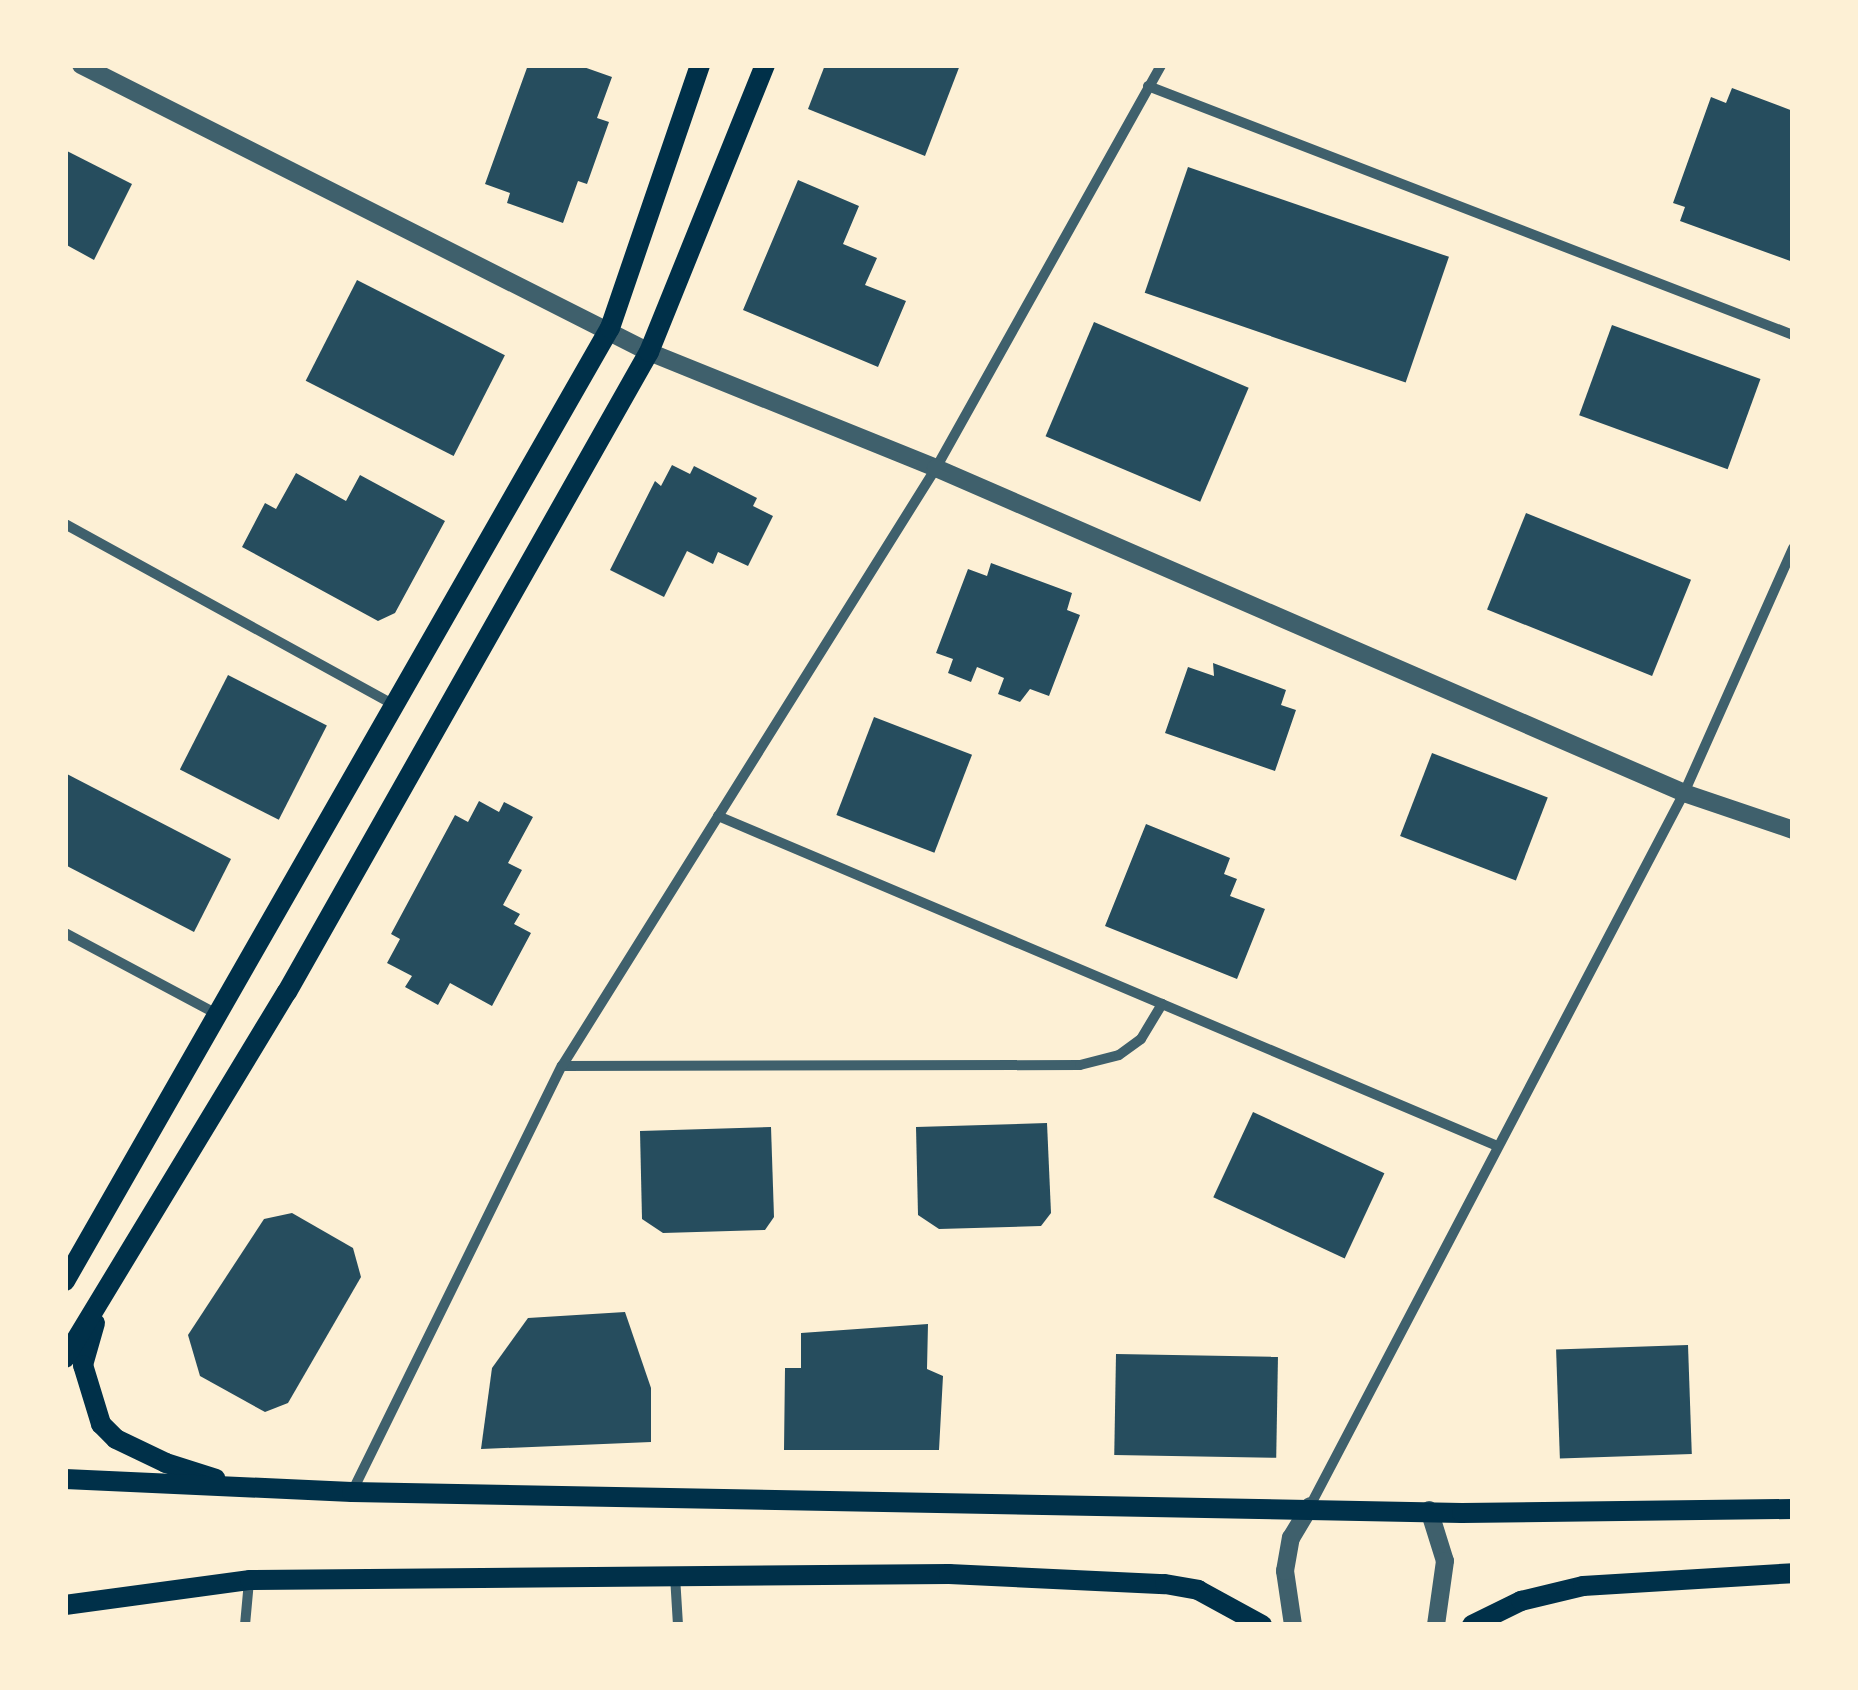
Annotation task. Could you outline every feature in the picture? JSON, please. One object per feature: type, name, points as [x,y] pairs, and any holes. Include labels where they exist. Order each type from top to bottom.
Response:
[{"type":"main road","points":[[65,1281],[610,328],[700,65]]},
{"type":"main road","points":[[65,1358],[287,992],[648,352],[765,65]]},
{"type":"main road","points":[[104,1294],[82,1365],[101,1424],[116,1439],[166,1463],[242,1487]]},
{"type":"main road","points":[[65,1479],[352,1492],[1429,1510],[1793,1509]]},
{"type":"main road","points":[[1472,1625],[1521,1601],[1582,1586],[1793,1572]]},
{"type":"main road","points":[[65,1605],[250,1580],[675,1573],[949,1574],[1165,1584],[1198,1590],[1262,1625]]},
{"type":"street","points":[[81,65],[610,328],[648,352],[936,468],[1684,793],[1793,830]]},
{"type":"street","points":[[352,1492],[562,1066],[936,468],[1161,65]]},
{"type":"street","points":[[1148,86],[1793,335]]},
{"type":"street","points":[[65,524],[394,705]]},
{"type":"street","points":[[1293,1625],[1285,1571],[1292,1538],[1495,1145],[1684,793],[1793,548]]},
{"type":"street","points":[[718,816],[1495,1145]]},
{"type":"street","points":[[65,933],[218,1014]]},
{"type":"street","points":[[562,1066],[1080,1065],[1118,1056],[1141,1039],[1162,1004]]},
{"type":"street","points":[[1429,1510],[1446,1561],[1436,1625]]},
{"type":"street","points":[[675,1573],[678,1625]]},
{"type":"street","points":[[245,1625],[250,1580]]},
{"type":"building","points":[[528,65],[578,65],[612,77],[597,118],[609,122],[587,184],[578,181],[563,223],[507,203],[510,193],[485,184]]},
{"type":"building","points":[[825,65],[960,65],[925,156],[808,109]]},
{"type":"building","points":[[1732,88],[1793,111],[1793,262],[1680,221],[1685,207],[1673,203],[1711,97],[1726,103]]},
{"type":"building","points":[[65,150],[132,184],[94,260],[65,244]]},
{"type":"building","points":[[1188,167],[1449,257],[1406,383],[1145,293]]},
{"type":"building","points":[[798,180],[859,206],[843,244],[877,258],[865,285],[906,301],[878,367],[743,310]]},
{"type":"building","points":[[357,280],[505,355],[454,456],[306,381]]},
{"type":"building","points":[[1094,322],[1249,388],[1200,502],[1046,436]]},
{"type":"building","points":[[1612,325],[1760,379],[1728,469],[1579,415]]},
{"type":"building","points":[[672,465],[690,474],[694,466],[757,498],[753,506],[773,516],[748,566],[718,552],[713,564],[687,551],[664,597],[610,570],[655,481],[661,486]]},
{"type":"building","points":[[296,473],[346,501],[360,475],[445,521],[395,613],[378,621],[242,547],[265,503],[276,509]]},
{"type":"building","points":[[1526,513],[1691,580],[1652,676],[1487,609]]},
{"type":"building","points":[[991,563],[1072,593],[1067,610],[1080,615],[1049,696],[1030,689],[1020,702],[998,694],[1004,678],[977,667],[971,682],[948,673],[953,659],[936,653],[968,569],[987,576]]},
{"type":"building","points":[[1213,663],[1286,690],[1281,705],[1296,710],[1275,771],[1165,733],[1188,667],[1214,676]]},
{"type":"building","points":[[228,675],[327,725],[279,820],[180,769]]},
{"type":"building","points":[[874,717],[972,755],[934,853],[836,815]]},
{"type":"building","points":[[1432,753],[1548,797],[1516,881],[1400,836]]},
{"type":"building","points":[[65,773],[231,859],[194,932],[65,865]]},
{"type":"building","points":[[479,801],[499,812],[504,802],[533,817],[508,863],[522,870],[503,905],[520,914],[514,924],[531,933],[492,1006],[450,983],[438,1005],[405,987],[412,976],[387,963],[400,939],[391,934],[455,815],[468,822]]},
{"type":"building","points":[[1146,824],[1230,858],[1224,874],[1237,879],[1230,896],[1265,909],[1237,979],[1105,926]]},
{"type":"building","points":[[1253,1112],[1384,1173],[1345,1258],[1213,1197]]},
{"type":"building","points":[[1047,1123],[1051,1213],[1041,1226],[939,1229],[918,1215],[916,1127]]},
{"type":"building","points":[[771,1127],[774,1217],[765,1230],[663,1233],[642,1219],[640,1131]]},
{"type":"building","points":[[292,1213],[353,1248],[361,1277],[288,1403],[265,1412],[200,1376],[188,1335],[264,1219]]},
{"type":"building","points":[[625,1312],[651,1388],[651,1442],[481,1449],[492,1368],[528,1318]]},
{"type":"building","points":[[928,1324],[927,1369],[943,1376],[939,1450],[784,1450],[785,1368],[801,1368],[801,1333]]},
{"type":"building","points":[[1688,1345],[1692,1454],[1560,1459],[1556,1350]]},
{"type":"building","points":[[1116,1354],[1278,1357],[1276,1458],[1114,1455]]}]
